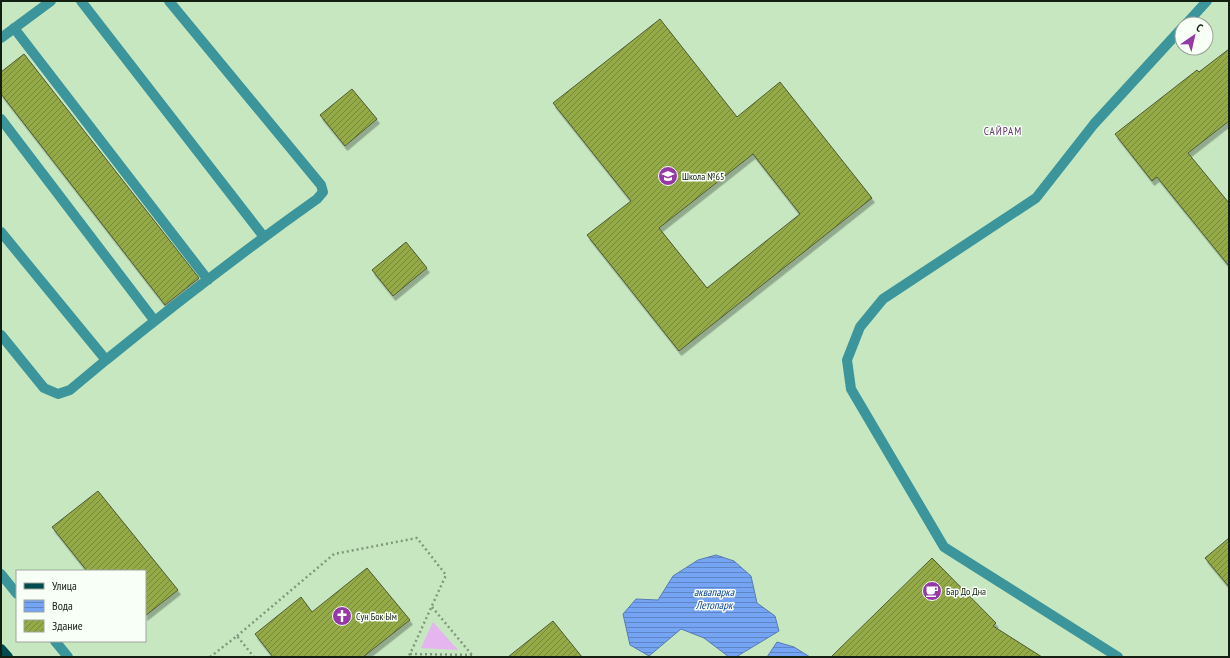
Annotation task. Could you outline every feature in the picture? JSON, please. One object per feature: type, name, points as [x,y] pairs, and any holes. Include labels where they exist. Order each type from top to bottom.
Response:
[{"type":"main road","points":[[1,649],[8,657]]},
{"type":"street","points":[[1,38],[51,1]]},
{"type":"street","points":[[81,1],[264,237]]},
{"type":"street","points":[[1,334],[44,388],[58,394],[70,390],[154,320],[264,237],[318,199],[323,192],[322,185],[169,1]]},
{"type":"street","points":[[1193,16],[1207,1]]},
{"type":"street","points":[[14,28],[208,280]]},
{"type":"street","points":[[1118,657],[944,546],[851,389],[847,360],[860,327],[883,299],[1036,198],[1094,124],[1174,37]]},
{"type":"street","points":[[1,119],[154,320]]},
{"type":"street","points":[[1,232],[106,360]]},
{"type":"street","points":[[1,574],[16,593]]},
{"type":"street","points":[[56,642],[68,657]]},
{"type":"path","points":[[210,657],[238,636],[334,554],[417,538],[446,575],[410,654],[407,657]]},
{"type":"path","points":[[432,607],[473,656]]},
{"type":"path","points":[[238,636],[254,657]]},
{"type":"path","points":[[410,654],[473,656]]},
{"type":"shaded area","points":[[433,622],[458,650],[421,648]]},
{"type":"water","name":"аквапарка Летопарк","points":[[716,555],[734,561],[751,576],[757,603],[775,616],[779,631],[736,657],[729,657],[704,638],[681,629],[649,656],[630,645],[623,614],[636,599],[658,600],[673,576],[698,560]]},
{"type":"water","points":[[777,642],[794,647],[810,657],[767,657]]},
{"type":"building","name":"Школа №65","points":[[660,19],[737,117],[780,82],[872,198],[679,351],[587,235],[631,201],[553,103]],"holes":[[[753,154],[800,214],[707,288],[659,228]]]},
{"type":"building","points":[[1229,49],[1229,121],[1188,153],[1229,203],[1229,266],[1157,177],[1152,181],[1115,134],[1197,70],[1199,72]]},
{"type":"building","points":[[24,54],[199,278],[165,305],[1,94],[1,72]]},
{"type":"building","points":[[352,89],[377,119],[345,146],[320,115]]},
{"type":"building","points":[[406,242],[427,268],[393,296],[372,270]]},
{"type":"building","points":[[98,491],[178,590],[146,615],[146,570],[86,570],[52,527]]},
{"type":"building","points":[[1229,538],[1229,587],[1205,558]]},
{"type":"building","name":"Бар До Дна","points":[[932,558],[996,623],[993,626],[1042,657],[831,657]]},
{"type":"building","name":"Сун Бок Ым","points":[[367,568],[410,620],[363,657],[273,657],[255,634],[301,597],[312,612]]},
{"type":"building","points":[[553,621],[582,657],[508,657]]},
{"type":"place","name":"Школа №65","points":[[668,176]]},
{"type":"place","name":"Бар До Дна","points":[[932,591]]},
{"type":"place","name":"Сун Бок Ым","points":[[342,616]]},
{"type":"district","name":"САЙРАМ","points":[[1003,131]]}]
